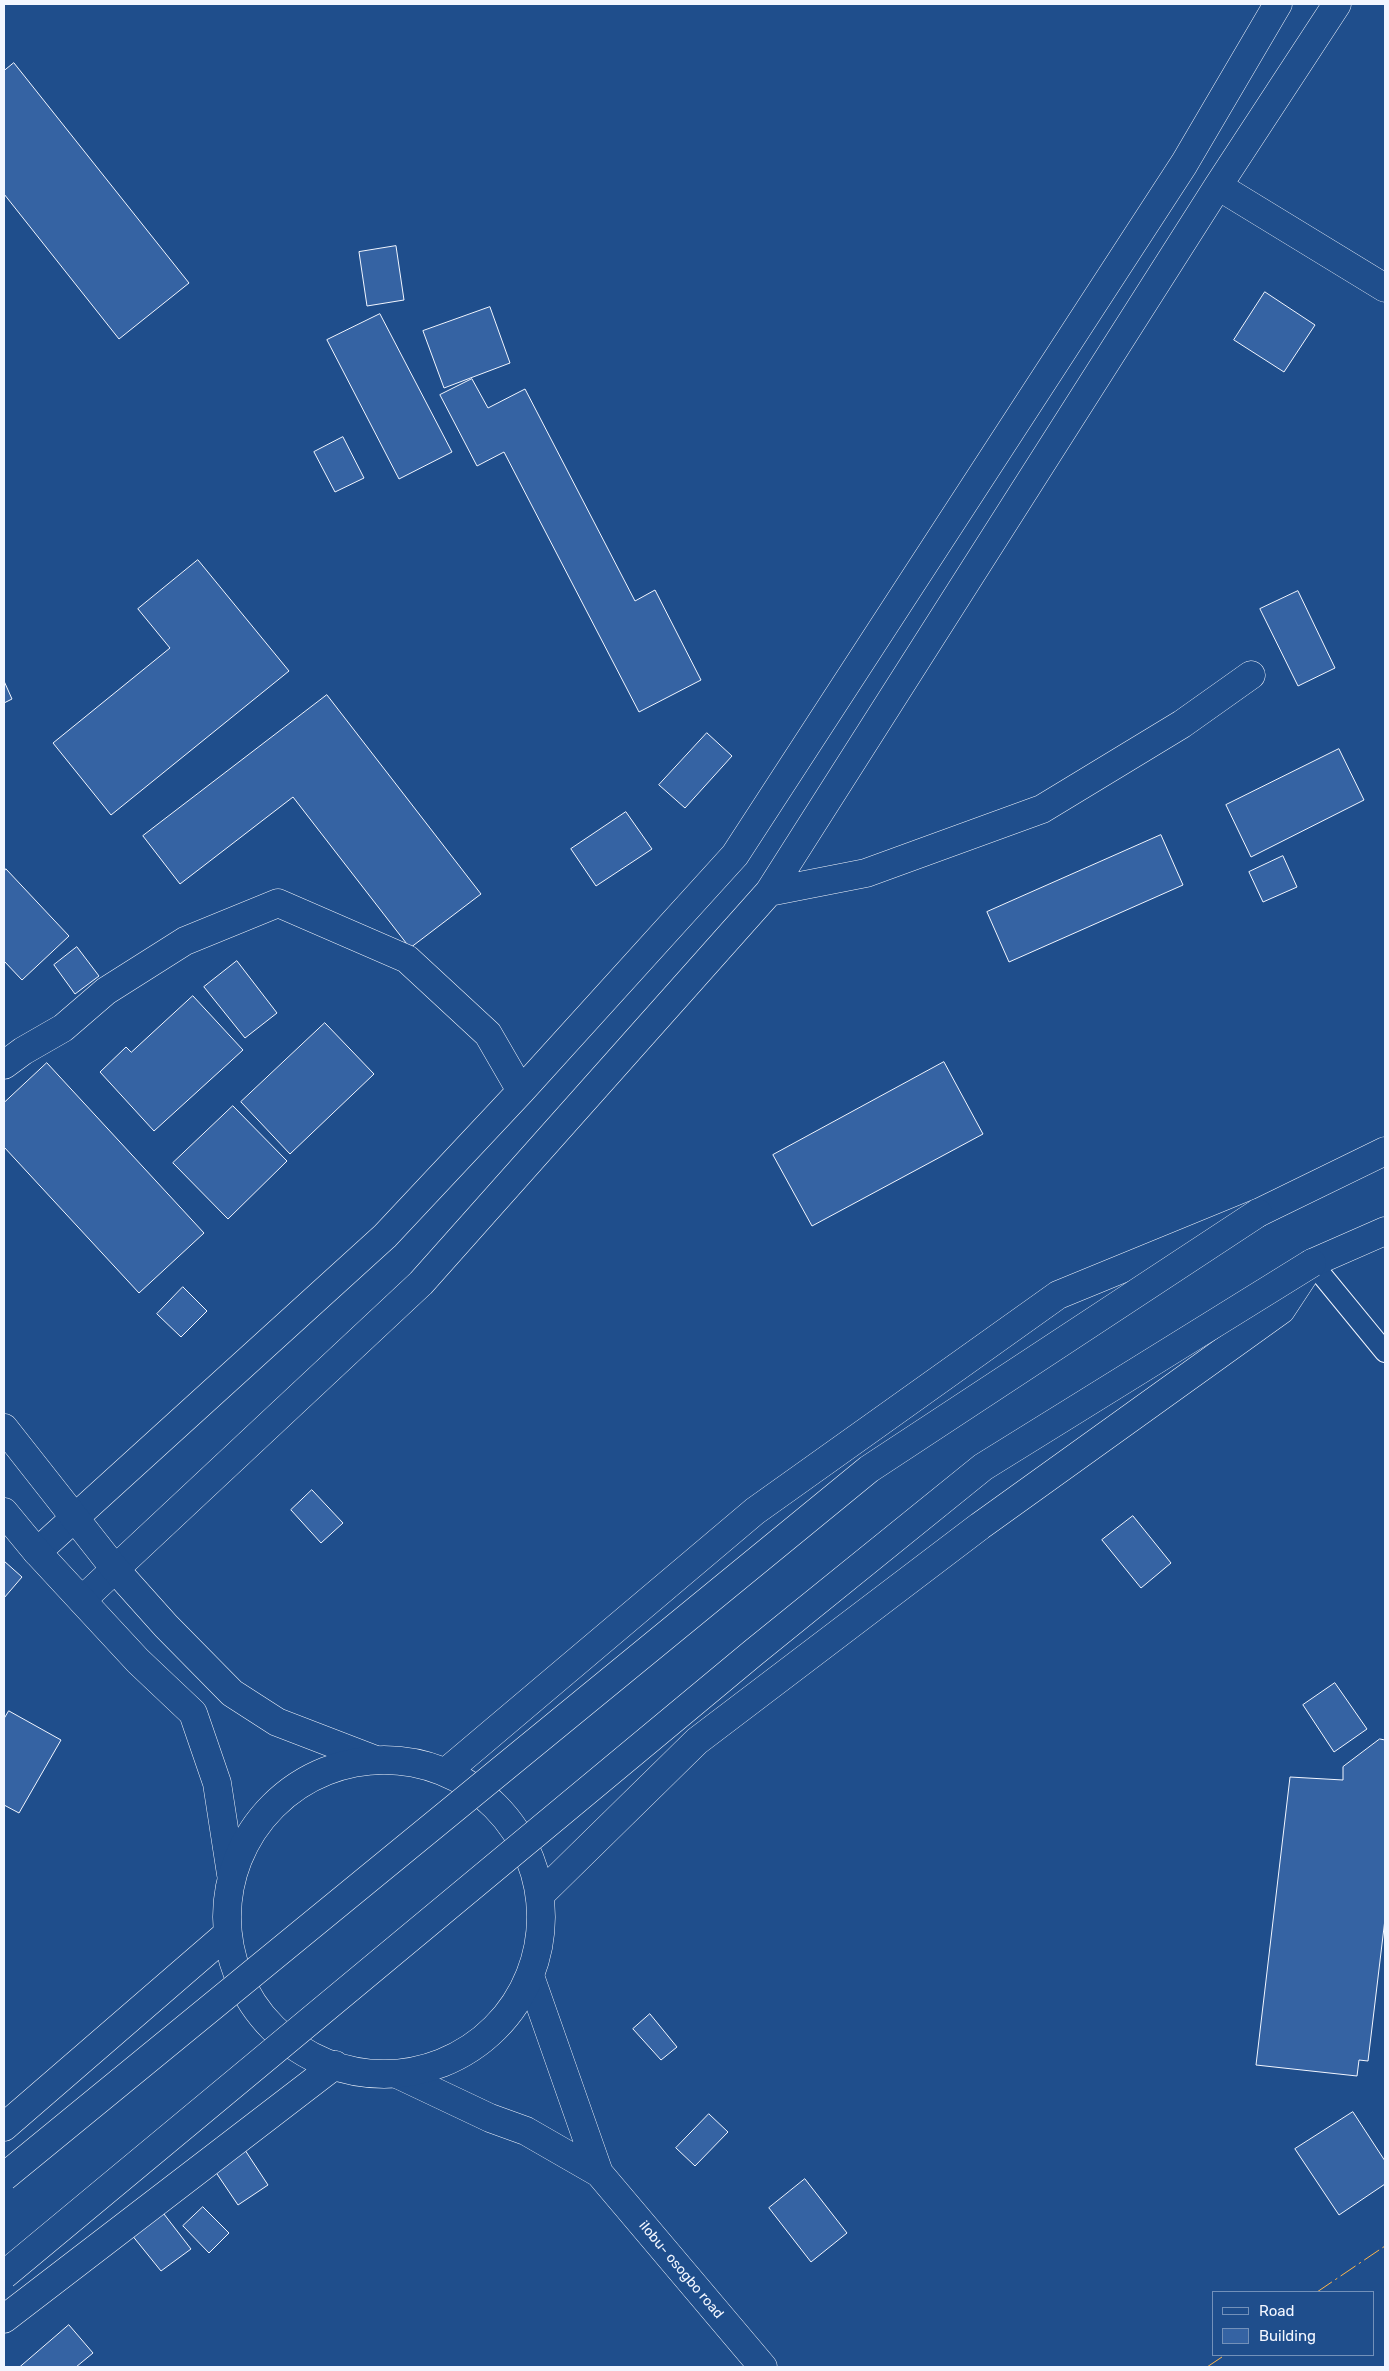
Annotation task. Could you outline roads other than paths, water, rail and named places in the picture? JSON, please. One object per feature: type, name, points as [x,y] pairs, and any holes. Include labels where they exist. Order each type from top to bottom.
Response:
[{"type":"main road","points":[[37,1552],[385,1236],[521,1091],[735,855],[1184,164],[1278,4]]},
{"type":"main road","points":[[82,1600],[421,1283],[769,892],[1218,186],[1337,4]]},
{"type":"main road","points":[[1218,186],[1385,288]]},
{"type":"main road","points":[[769,892],[866,873],[1042,809],[1182,724],[1251,675]]},
{"type":"main road","points":[[4,1065],[22,1051],[63,1028],[106,991],[185,941],[278,904],[407,959],[488,1034],[521,1091]]},
{"type":"main road","points":[[446,1772],[755,1511],[1058,1294],[1258,1213],[1385,1151]]},
{"type":"main road","points":[[4,2177],[869,1469],[1258,1213]]},
{"type":"main road","points":[[4,2275],[753,1653],[983,1467],[1312,1263],[1385,1231]]},
{"type":"main road","points":[[540,1895],[697,1741],[980,1526],[1281,1310],[1312,1263]]},
{"type":"main road","points":[[4,1428],[115,1569],[166,1626],[232,1693],[277,1722],[376,1760]]},
{"type":"main road","points":[[4,1512],[37,1552],[138,1661],[192,1713],[217,1783],[231,1874],[226,1935],[240,1983],[268,2025],[308,2056],[355,2072],[397,2074],[439,2064],[478,2043],[508,2012],[530,1976],[540,1936],[540,1895],[530,1855],[510,1821],[481,1792],[446,1772],[411,1762],[376,1760],[328,1770],[285,1793],[252,1830],[231,1874]]},
{"type":"main road","points":[[4,2127],[226,1935]]},
{"type":"main road","points":[[530,1976],[599,2173]]},
{"type":"main road","points":[[4,2319],[334,2065]]},
{"type":"main road","points":[[397,2074],[490,2118],[526,2131],[599,2173]]},
{"type":"main road","name":"ilobu- osogbo road","points":[[599,2173],[763,2367]]},
{"type":"lane","points":[[1312,1263],[1385,1352]]}]
